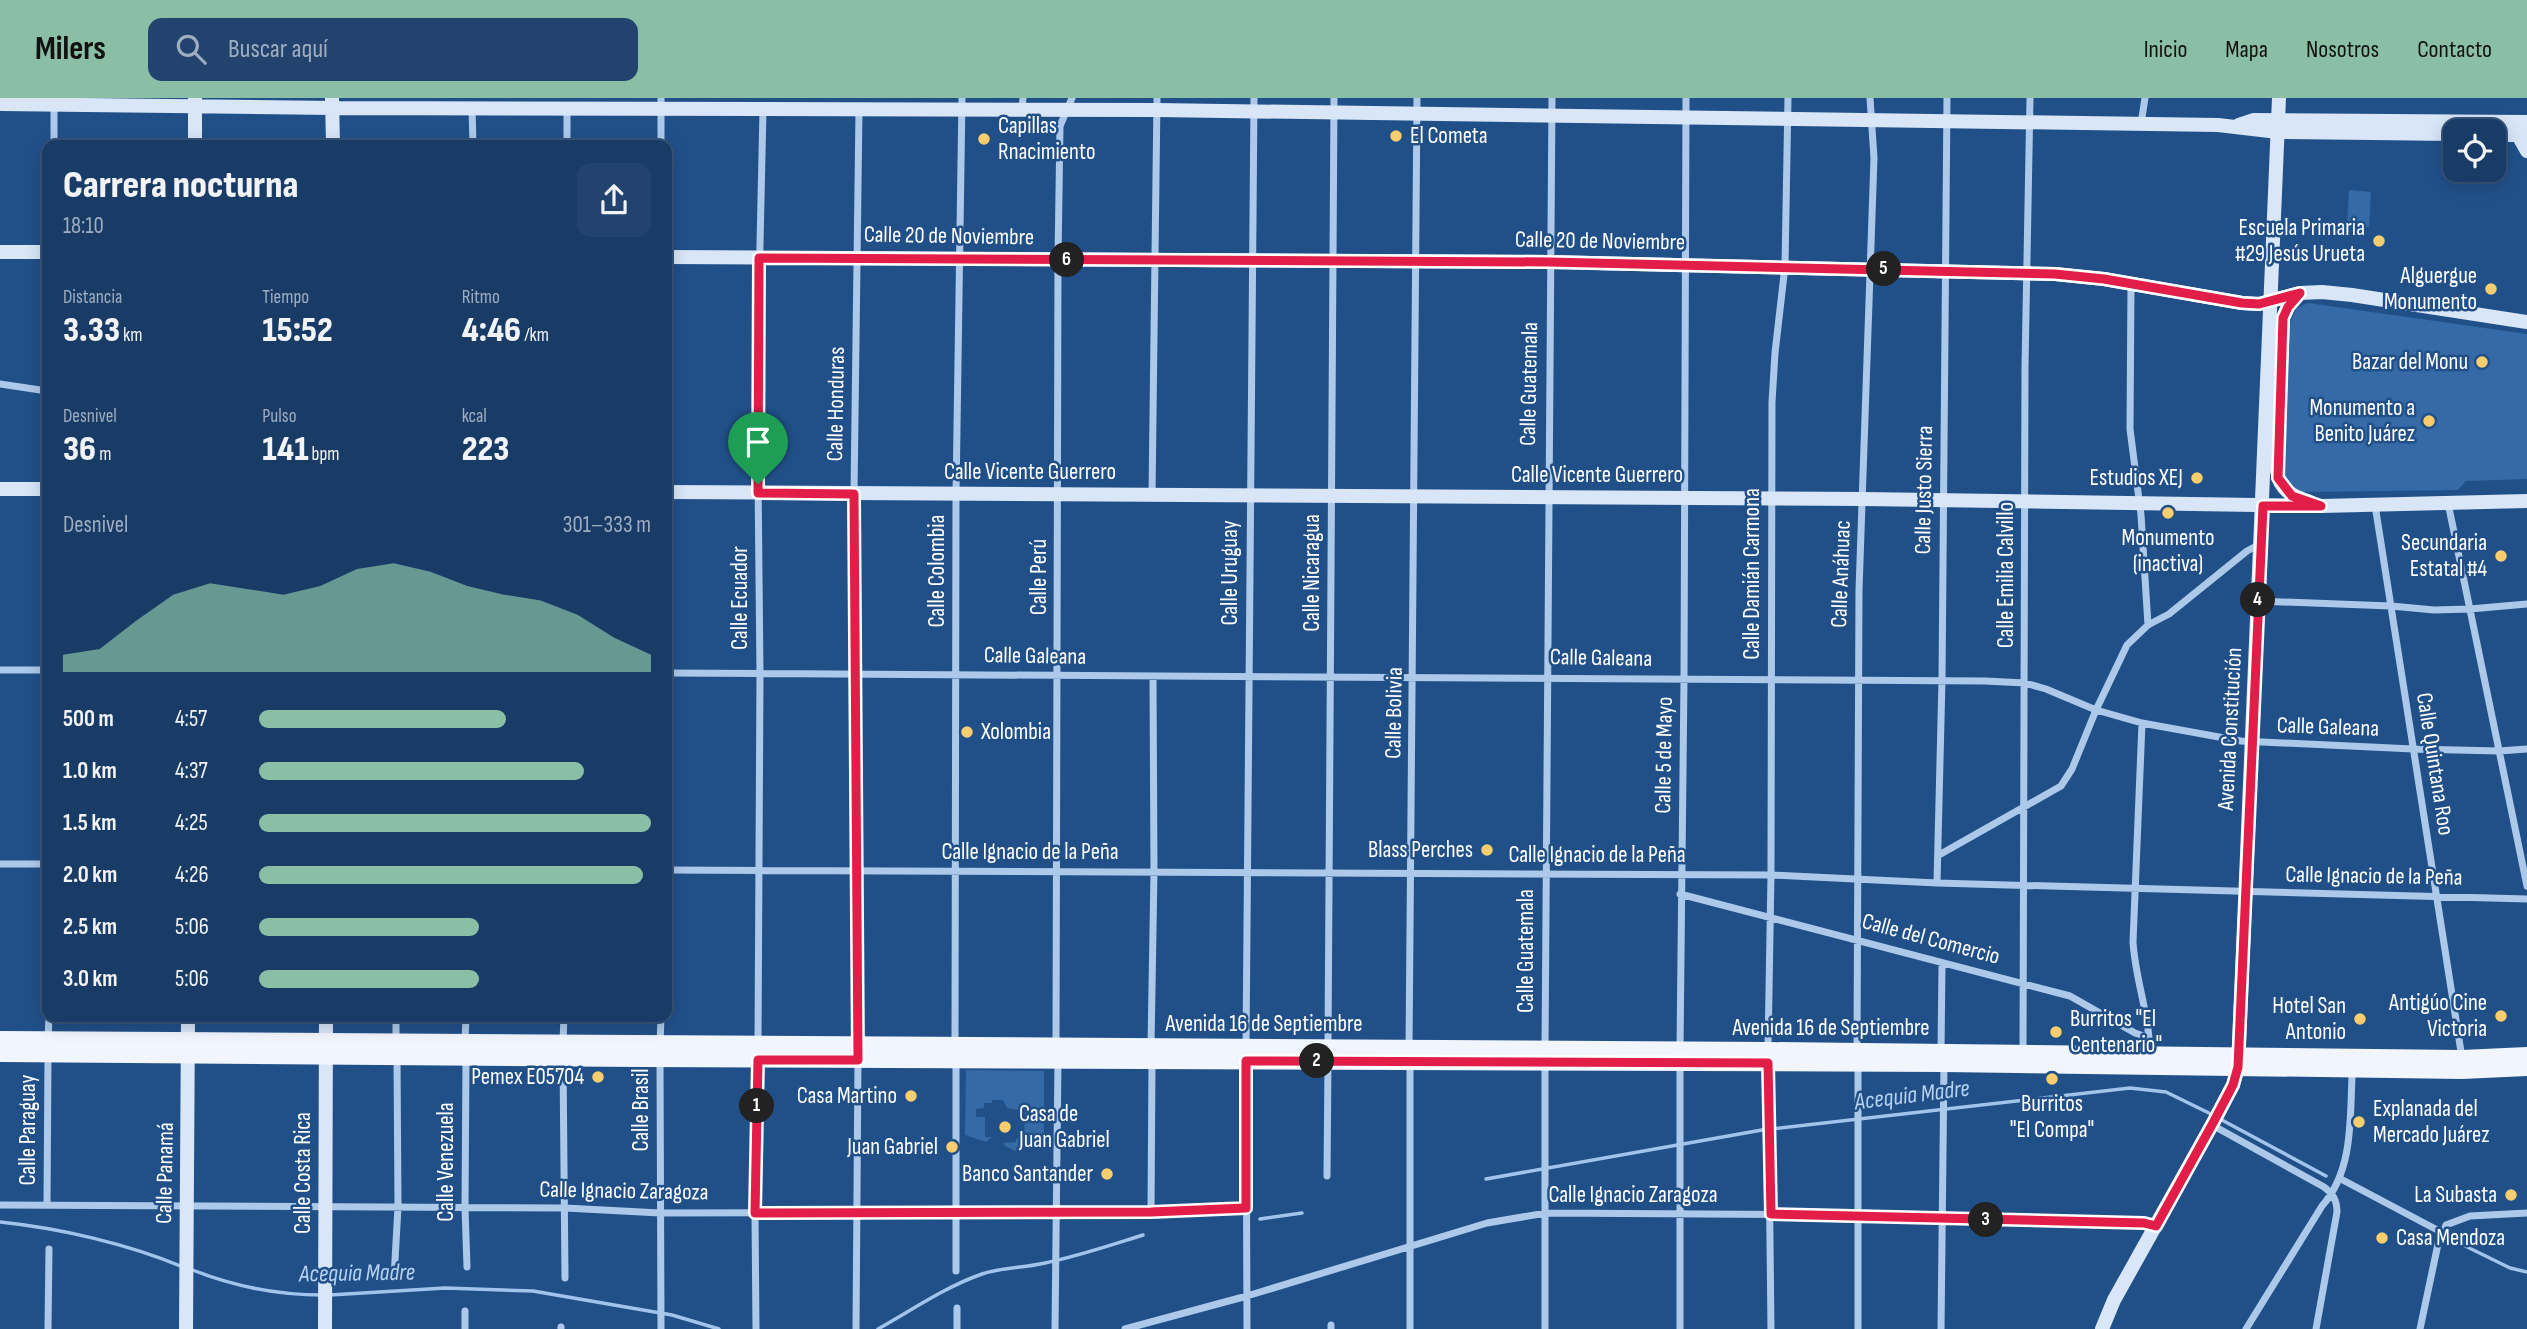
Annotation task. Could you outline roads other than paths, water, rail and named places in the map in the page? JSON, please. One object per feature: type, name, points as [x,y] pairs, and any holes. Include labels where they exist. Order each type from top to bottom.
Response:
[{"type":"main road","name":"Avenida Constitución","points":[[2102,1329],[2114,1300],[2233,1085],[2238,1060],[2280,98]]},
{"type":"main road","points":[[0,104],[54,101],[333,103],[472,108],[498,103],[567,108],[661,104],[763,109],[813,105],[859,110],[962,104],[1334,105],[1417,115],[2029,124],[2278,126],[2527,122]]},
{"type":"main road","points":[[195,102],[195,140]]},
{"type":"main road","points":[[333,103],[333,140]]},
{"type":"main road","points":[[2278,126],[2443,133]]},
{"type":"main road","points":[[2523,135],[2527,151]]},
{"type":"main road","points":[[0,252],[42,253]]},
{"type":"main road","name":"Calle 20 de Noviembre","points":[[672,257],[1550,262],[2028,274],[2086,276],[2242,303],[2272,301],[2300,293],[2353,295],[2527,321]]},
{"type":"main road","points":[[2300,293],[2283,318],[2278,478],[2292,496],[2321,506]]},
{"type":"main road","points":[[0,489],[42,489]]},
{"type":"main road","name":"Calle Vicente Guerrero","points":[[672,492],[1771,498],[2263,506],[2527,500]]},
{"type":"main road","name":"Calle Panamá","points":[[186,1329],[188,1022]]},
{"type":"main road","name":"Calle Costa Rica","points":[[325,1329],[326,1022]]},
{"type":"main road","name":"Avenida 16 de Septiembre","points":[[0,1039],[48,1047]]},
{"type":"main road","name":"Avenida 16 de Septiembre","points":[[563,1050],[660,1042],[758,1052]]},
{"type":"main road","name":"Avenida 16 de Septiembre","points":[[1942,1058],[2149,1046],[2238,1060]]},
{"type":"main road","name":"Avenida 16 de Septiembre","points":[[0,1054],[48,1047],[466,1049],[563,1050],[660,1059],[758,1052],[955,1052],[2238,1060],[2462,1064],[2527,1068]]},
{"type":"main road","name":"Avenida 16 de Septiembre","points":[[2462,1064],[2527,1055]]},
{"type":"street","name":"Calle Bolivia","points":[[1410,1329],[1410,874],[1414,678],[1417,98]]},
{"type":"street","name":"Calle Guatemala","points":[[1545,1329],[1547,497],[1552,98]]},
{"type":"street","name":"Calle 5 de Mayo","points":[[1680,1329],[1680,894],[1684,678],[1686,98]]},
{"type":"street","name":"Calle Damián Carmona","points":[[1770,1329],[1768,1057],[1771,498],[1775,353],[1784,266],[1788,98]]},
{"type":"street","name":"Calle Anáhuac","points":[[1857,1329],[1860,1215],[1857,879],[1859,679],[1874,158],[1870,98]]},
{"type":"street","name":"Calle Justo Sierra","points":[[1937,883],[1942,680],[1947,98]]},
{"type":"street","name":"Calle Emilia Calvillo","points":[[2023,1053],[2025,367],[2030,98]]},
{"type":"street","points":[[2141,125],[2145,98]]},
{"type":"street","points":[[54,101],[54,140]]},
{"type":"street","points":[[661,104],[661,140]]},
{"type":"street","name":"Calle Colombia","points":[[956,1272],[956,494],[962,104]]},
{"type":"street","name":"Calle Perú","points":[[1055,1329],[1058,260],[1060,126],[1069,104]]},
{"type":"street","points":[[1152,495],[1157,104]]},
{"type":"street","name":"Calle Uruguay","points":[[1247,1329],[1249,495],[1254,105]]},
{"type":"street","name":"Calle Nicaragua","points":[[1327,1176],[1334,105]]},
{"type":"street","points":[[472,108],[473,140]]},
{"type":"street","points":[[566,140],[567,108]]},
{"type":"street","name":"Calle Ecuador","points":[[756,1329],[760,674],[759,258],[763,109]]},
{"type":"street","name":"Calle Honduras","points":[[856,1329],[858,1052],[854,494],[859,110]]},
{"type":"street","points":[[2131,283],[2130,429],[2148,625]]},
{"type":"street","points":[[0,384],[42,390]]},
{"type":"street","points":[[2448,503],[2527,886]]},
{"type":"street","name":"Calle Quintana Roo","points":[[2375,505],[2438,895],[2462,1064]]},
{"type":"street","points":[[1939,855],[2052,792],[2068,778],[2127,645],[2148,625],[2169,614],[2248,551],[2261,544]]},
{"type":"street","points":[[2258,601],[2434,610],[2527,604]]},
{"type":"street","points":[[0,670],[42,670]]},
{"type":"street","name":"Calle Galeana","points":[[672,673],[1250,678],[1771,678],[2025,683],[2096,710],[2142,723],[2253,742],[2413,749],[2527,749]]},
{"type":"street","points":[[1151,1212],[1153,677]]},
{"type":"street","points":[[2142,723],[2134,961],[2147,1018],[2149,1046]]},
{"type":"street","points":[[0,864],[42,864]]},
{"type":"street","name":"Calle Ignacio de la Peña","points":[[672,870],[1771,875],[2023,886],[2527,899]]},
{"type":"street","name":"Calle del Comercio","points":[[1680,894],[2070,996],[2135,1034],[2149,1046]]},
{"type":"street","points":[[1941,1329],[1944,1117],[1942,964]]},
{"type":"street","name":"Calle Paraguay","points":[[47,1205],[48,1022]]},
{"type":"street","points":[[394,1278],[398,1207],[396,1022]]},
{"type":"street","name":"Calle Venezuela","points":[[466,1022],[467,1267]]},
{"type":"street","points":[[564,1022],[565,1278]]},
{"type":"street","name":"Calle Brasil","points":[[661,1022],[661,1327]]},
{"type":"street","points":[[2246,1329],[2322,1206],[2332,1195],[2349,1146],[2351,1076]]},
{"type":"street","points":[[2213,1124],[2324,1187],[2337,1203],[2316,1329]]},
{"type":"street","points":[[2339,1178],[2444,1228]]},
{"type":"street","name":"Calle Ignacio Zaragoza","points":[[0,1205],[565,1208],[660,1213],[1151,1212],[1246,1208]]},
{"type":"street","name":"Calle Ignacio Zaragoza","points":[[1125,1329],[1247,1296],[1487,1223],[1546,1213],[1860,1215],[2144,1223],[2156,1226]]},
{"type":"street","points":[[2444,1228],[2470,1216],[2527,1213]]},
{"type":"street","points":[[2420,1329],[2444,1228]]},
{"type":"street","points":[[48,1329],[49,1249]]},
{"type":"street","points":[[957,1308],[957,1329]]},
{"type":"street","points":[[464,1311],[465,1329]]},
{"type":"waterway","name":"Acequia Madre","points":[[1486,1179],[1762,1130],[2130,1088],[2166,1092],[2213,1115]]},
{"type":"waterway","name":"Acequia Madre","points":[[2220,1119],[2326,1176]]},
{"type":"waterway","name":"Acequia Madre","points":[[1260,1219],[1302,1213]]},
{"type":"waterway","name":"Acequia Madre","points":[[0,1222],[93,1238],[183,1267]]},
{"type":"waterway","name":"Acequia Madre","points":[[878,1329],[942,1292],[982,1274],[1058,1260],[1143,1235]]},
{"type":"waterway","points":[[2451,1239],[2510,1268],[2527,1272]]},
{"type":"waterway","name":"Acequia Madre","points":[[190,1269],[255,1288],[323,1295]]},
{"type":"waterway","name":"Acequia Madre","points":[[330,1295],[445,1288],[533,1291],[672,1315],[719,1329]]},
{"type":"place","name":"El Cometa","points":[[1396,136]]},
{"type":"place","name":"Capillas Rnacimiento","points":[[984,139]]},
{"type":"place","name":"Escuela Primaria #29 Jesús Urueta","points":[[2379,241]]},
{"type":"place","name":"Alguergue Monumento","points":[[2491,289]]},
{"type":"place","name":"Bazar del Monu","points":[[2482,362]]},
{"type":"place","name":"Monumento a Benito Juárez","points":[[2429,421]]},
{"type":"place","name":"Estudios XEJ","points":[[2197,478]]},
{"type":"place","name":"Monumento (inactiva)","points":[[2168,513]]},
{"type":"place","name":"Secundaria Estatal #4","points":[[2501,556]]},
{"type":"place","name":"Xolombia","points":[[967,732]]},
{"type":"place","name":"Blass Perches","points":[[1487,850]]},
{"type":"place","name":"Antigúo Cine Victoria","points":[[2501,1016]]},
{"type":"place","name":"Hotel San Antonio","points":[[2360,1019]]},
{"type":"place","name":"Burritos \"El Centenario\"","points":[[2056,1032]]},
{"type":"place","name":"Pemex E05704","points":[[598,1077]]},
{"type":"place","name":"Burritos \"El Compa\"","points":[[2052,1079]]},
{"type":"place","name":"Casa Martino","points":[[911,1096]]},
{"type":"place","name":"Explanada del Mercado Juárez","points":[[2359,1122]]},
{"type":"place","name":"Casa de Juan Gabriel","points":[[1005,1127]]},
{"type":"place","name":"Juan Gabriel","points":[[952,1147]]},
{"type":"place","name":"Banco Santander","points":[[1107,1174]]},
{"type":"place","name":"La Subasta","points":[[2511,1195]]},
{"type":"place","name":"Casa Mendoza","points":[[2382,1238]]}]
